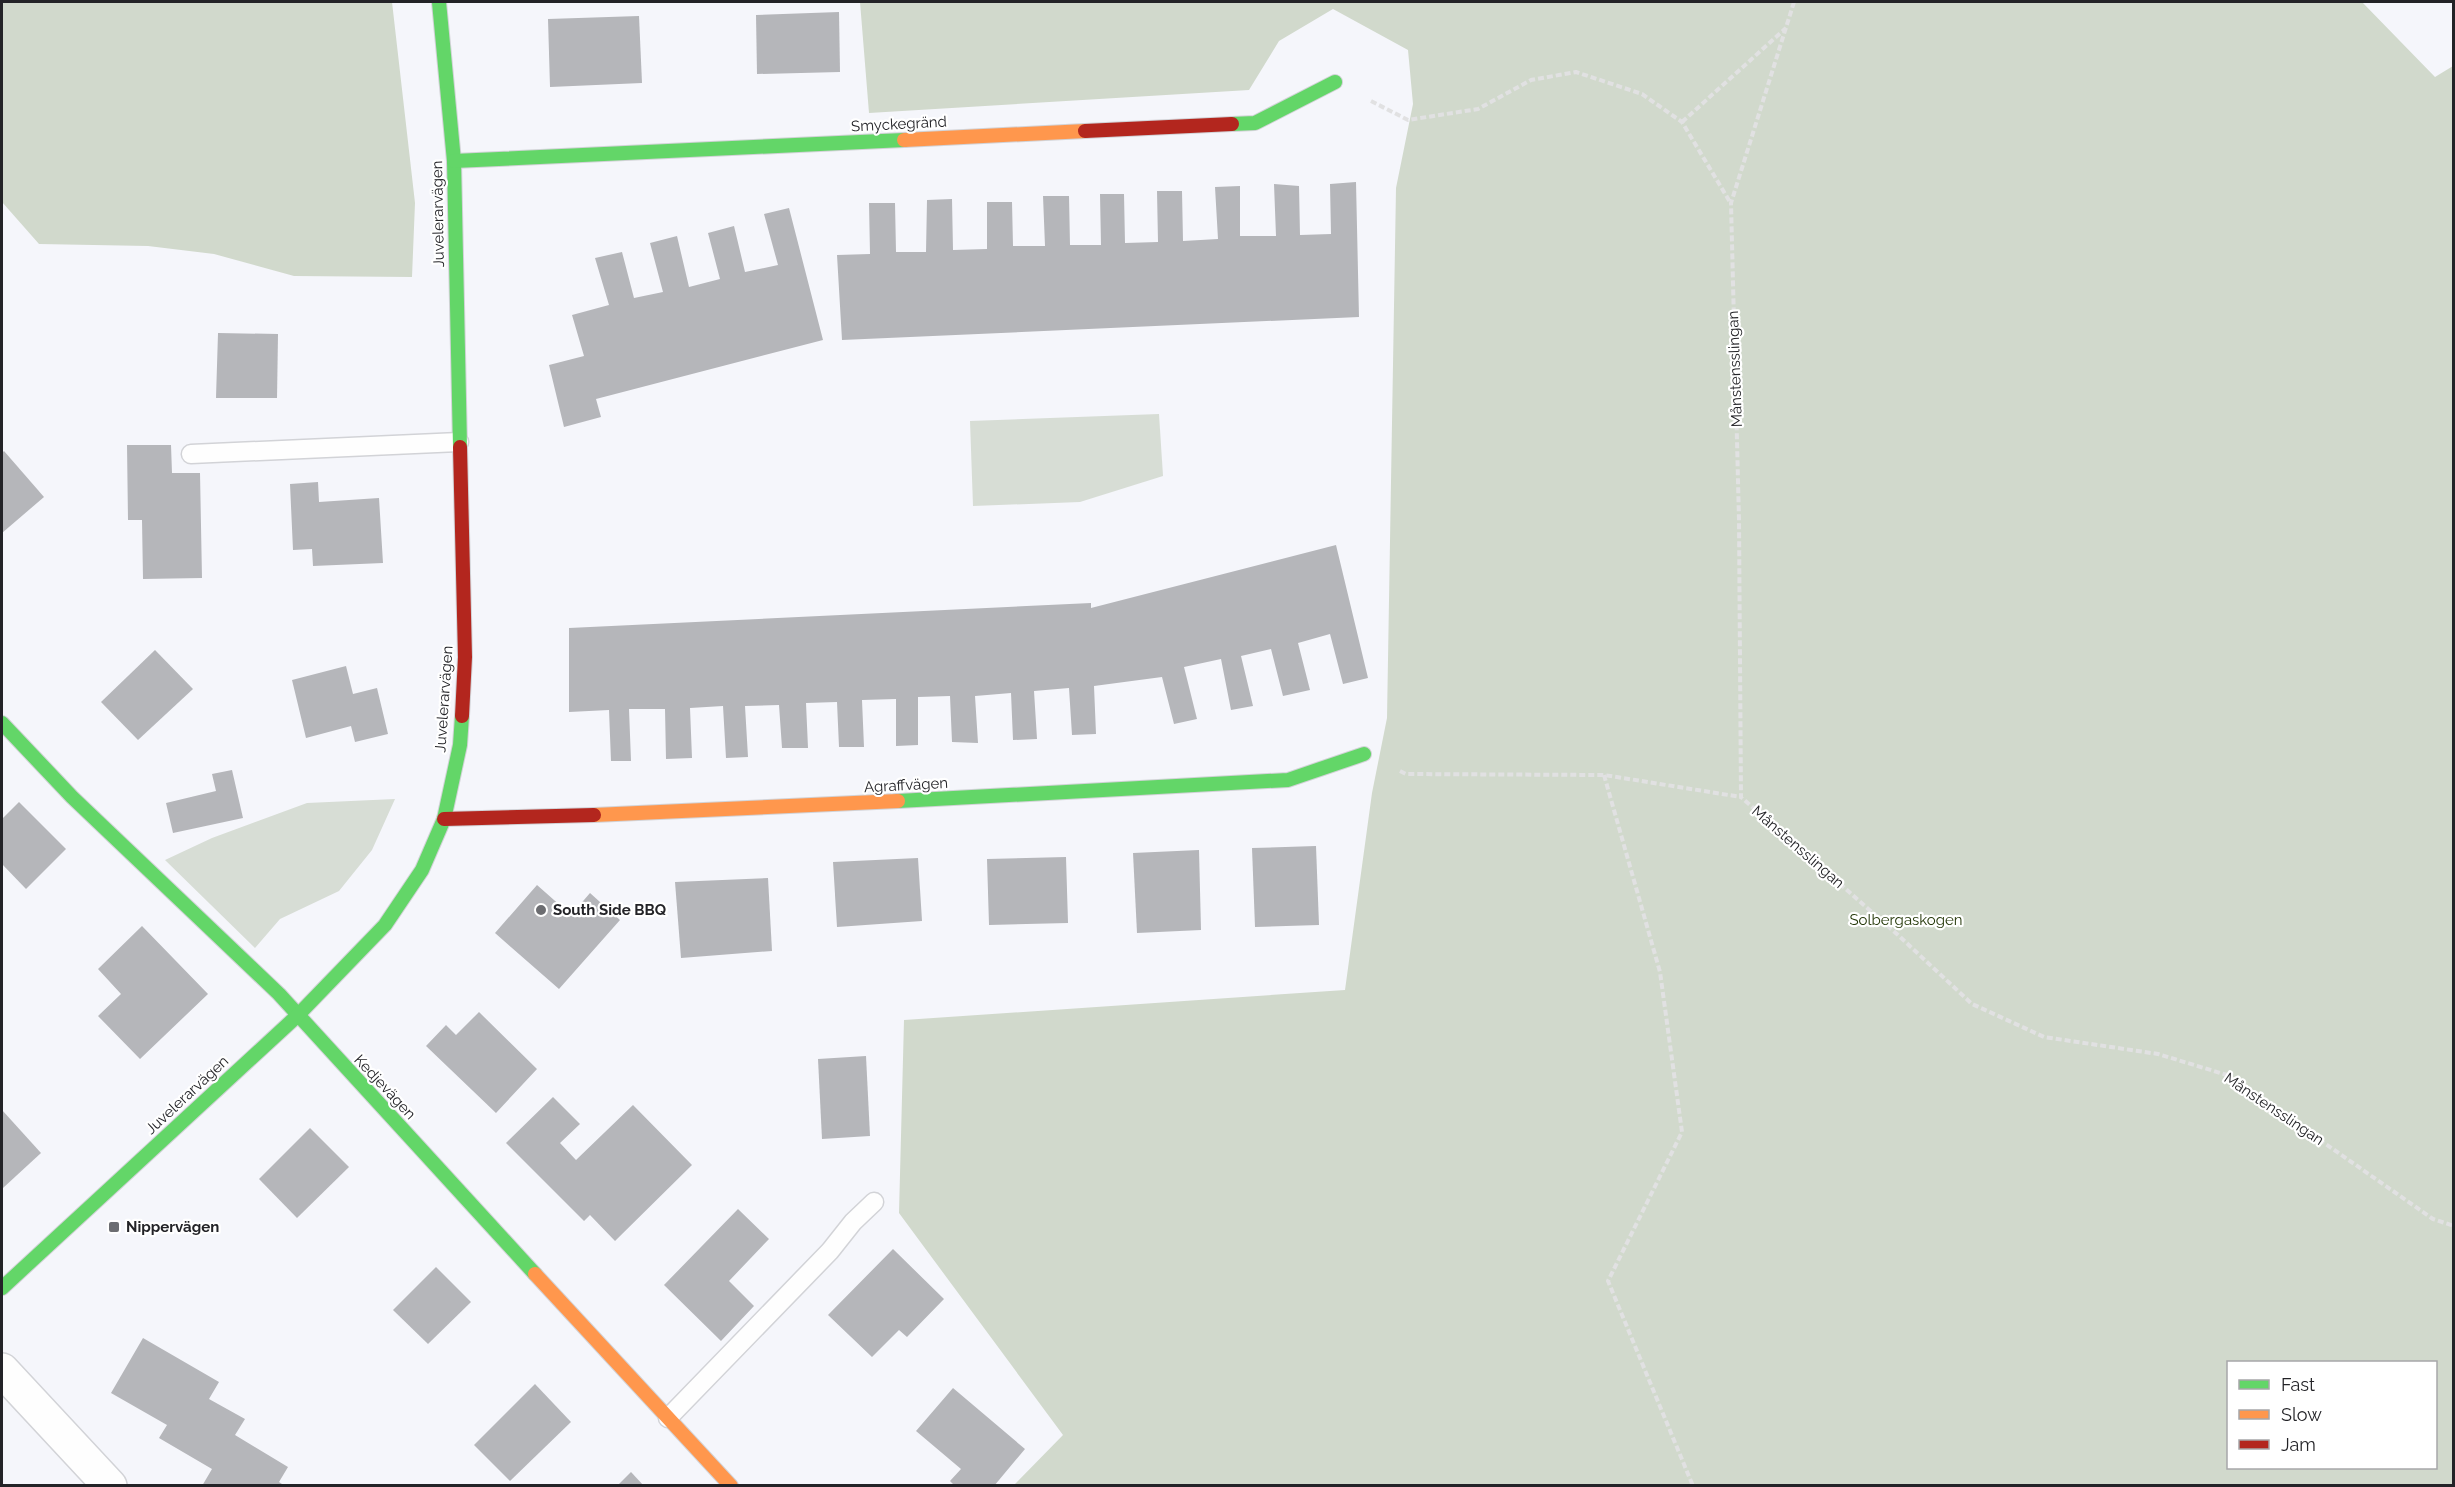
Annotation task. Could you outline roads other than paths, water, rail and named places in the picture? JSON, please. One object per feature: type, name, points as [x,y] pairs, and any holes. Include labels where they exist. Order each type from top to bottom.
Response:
[{"type":"street","name":"Juvelerarvägen","points":[[2,1288],[297,1016],[385,925],[423,870],[444,819],[460,745],[465,657],[454,161],[439,2]]},
{"type":"street","name":"Smyckegränd","points":[[454,161],[1255,123],[1335,82]]},
{"type":"street","name":"Kedjevägen","points":[[2,723],[72,797],[279,994],[731,1485]]},
{"type":"street","name":"Agraffvägen","points":[[444,819],[668,814],[1288,780],[1364,754]]},
{"type":"street","points":[[2,1370],[110,1485]]},
{"type":"lane","points":[[191,454],[459,442]]},
{"type":"lane","points":[[668,1418],[830,1251],[853,1222],[874,1202]]},
{"type":"place","name":"South Side BBQ","points":[[541,910]]},
{"type":"place","name":"Nippervägen","points":[[114,1227]]},
{"type":"park label","name":"Solbergaskogen","points":[[1906,920]]}]
